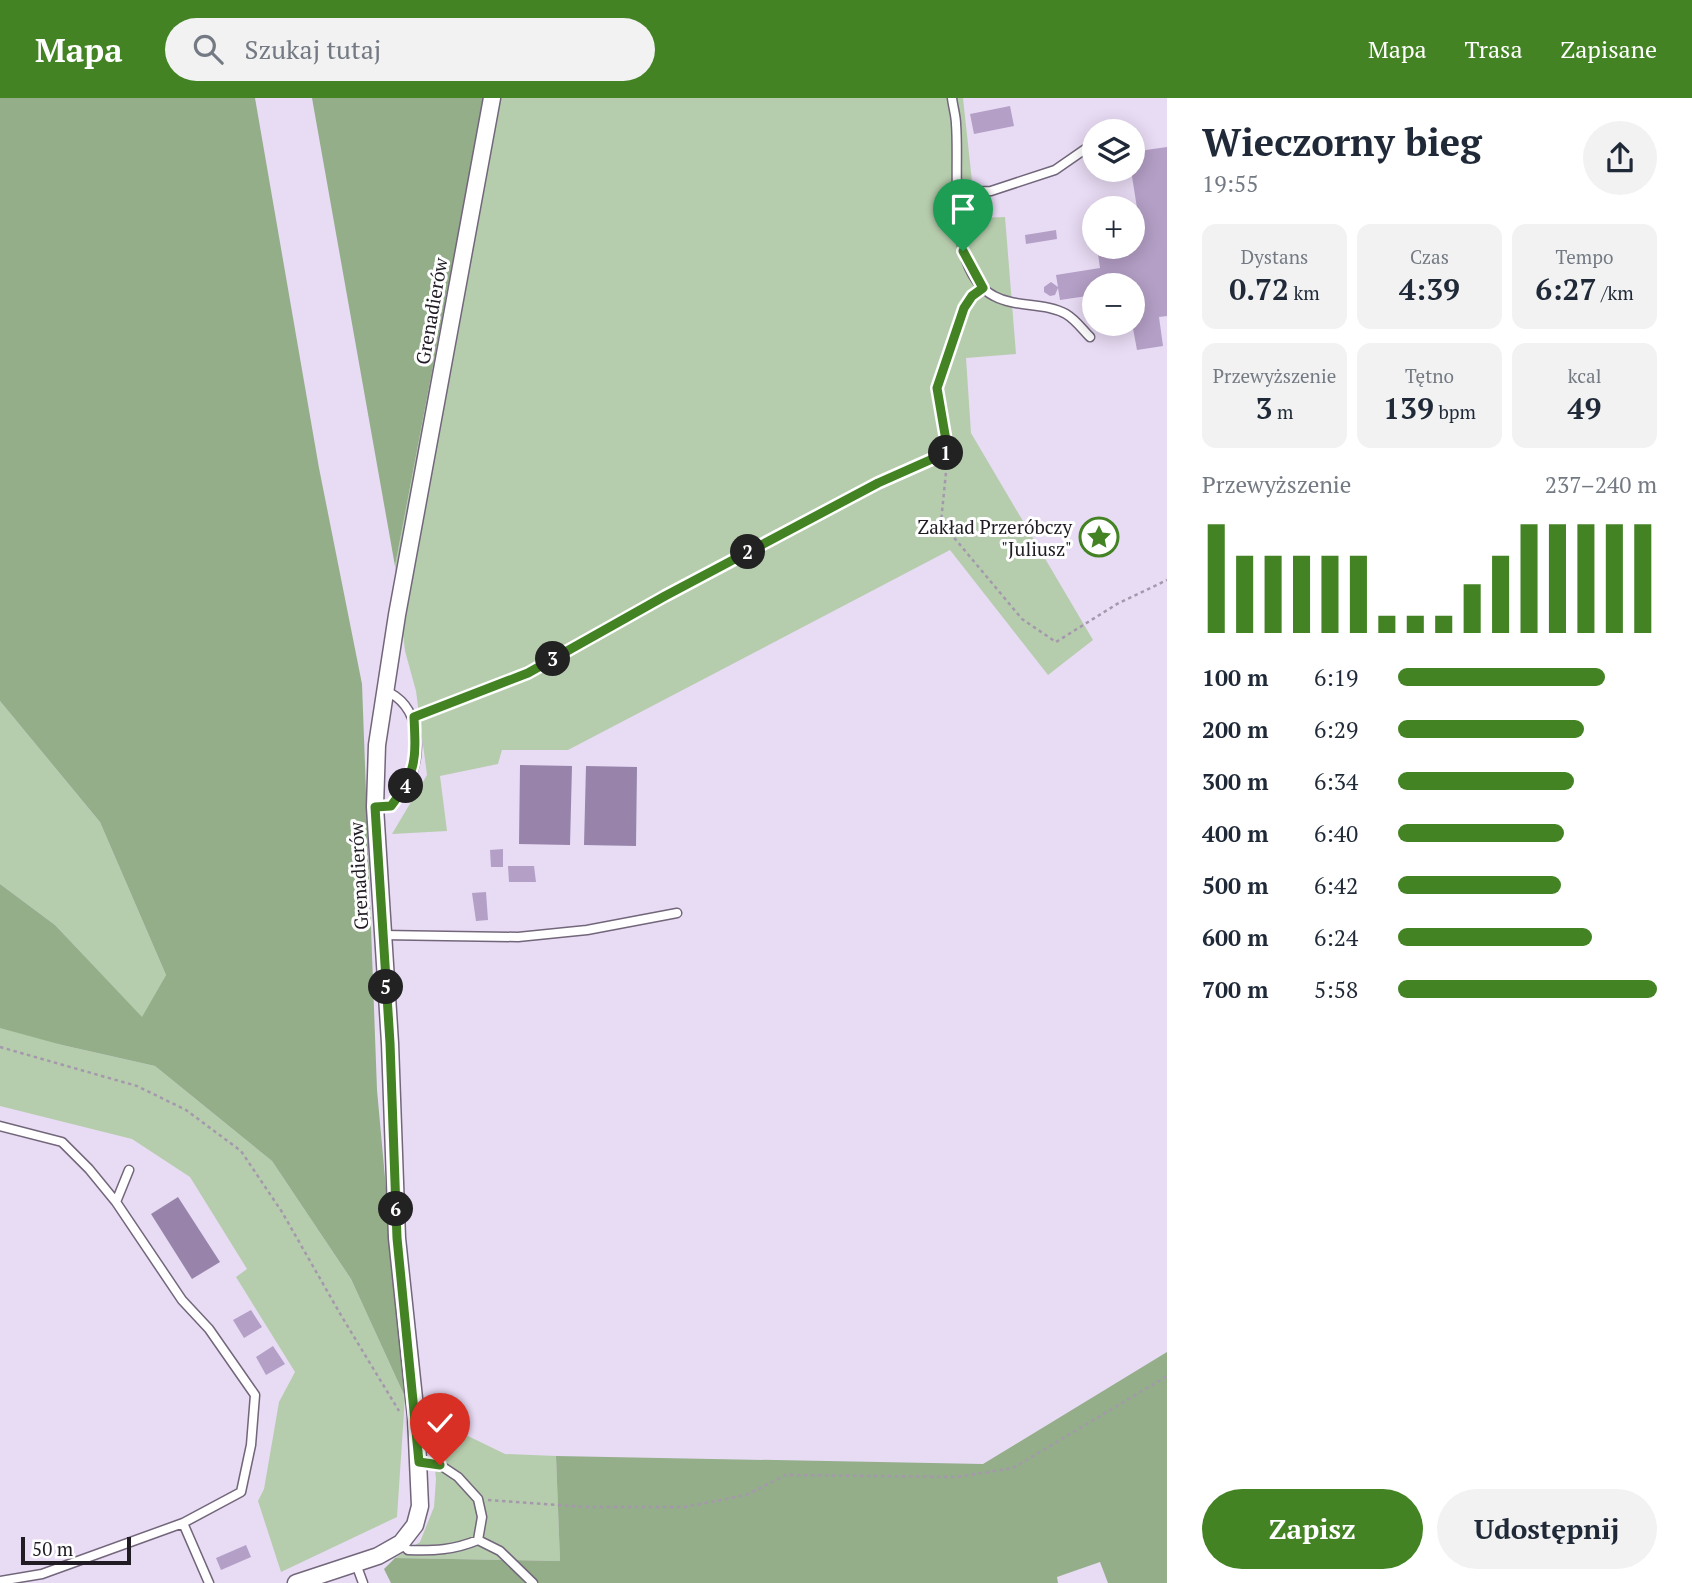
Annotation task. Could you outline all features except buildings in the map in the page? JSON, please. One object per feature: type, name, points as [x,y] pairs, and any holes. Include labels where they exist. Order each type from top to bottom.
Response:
[{"type":"street","name":"Grenadierów","points":[[401,1543],[415,1525],[420,1506],[419,1462],[397,1238],[390,1043],[375,807],[377,745],[384,690],[492,98]]},
{"type":"street","points":[[296,1583],[378,1556],[401,1543]]},
{"type":"lane","points":[[952,98],[956,124],[958,228],[963,251],[983,288],[993,296],[1007,301],[1054,309],[1065,314],[1090,337]]},
{"type":"lane","points":[[957,192],[990,191],[1055,170],[1082,151]]},
{"type":"lane","points":[[375,807],[391,806],[407,785],[416,757],[414,717],[397,695],[384,690]]},
{"type":"lane","points":[[382,935],[518,937],[587,930],[677,913]]},
{"type":"lane","points":[[0,1126],[62,1142],[89,1169],[116,1202],[182,1300],[209,1329],[254,1395],[251,1445],[241,1492],[183,1524],[42,1574],[0,1581]]},
{"type":"lane","points":[[116,1202],[129,1170]]},
{"type":"lane","points":[[419,1462],[440,1465],[458,1477],[478,1499],[482,1517],[478,1540]]},
{"type":"lane","points":[[183,1524],[209,1583]]},
{"type":"lane","points":[[401,1543],[408,1550],[437,1552],[459,1548],[478,1540],[500,1551],[533,1583]]},
{"type":"lane","points":[[356,1564],[363,1583]]},
{"type":"path","points":[[983,288],[972,296],[964,308],[937,388],[948,452],[941,523],[1021,619],[1056,642],[1117,604],[1167,580]]},
{"type":"path","points":[[414,717],[528,673],[665,596],[866,489],[948,452]]},
{"type":"path","points":[[0,1047],[137,1086],[186,1110],[241,1152],[282,1212],[399,1411],[415,1417]]},
{"type":"path","points":[[478,1499],[585,1507],[685,1507],[746,1495],[786,1475],[957,1477],[1013,1468],[1167,1376]]},
{"type":"green space","points":[[0,98],[255,98],[319,468],[362,684],[377,1090],[405,1397],[351,1279],[272,1161],[155,1066],[0,1028],[0,884],[55,925],[142,1017],[166,975],[100,822],[0,701]]},
{"type":"green space","points":[[312,98],[484,98],[395,566]]},
{"type":"green space","points":[[484,98],[963,98],[976,218],[1005,217],[1016,354],[966,358],[971,433],[1093,640],[1048,675],[950,550],[568,750],[502,750],[498,764],[440,776],[447,831],[392,834],[427,775],[416,691],[405,651],[395,566]]},
{"type":"green space","points":[[0,701],[100,822],[166,975],[142,1018],[55,925],[0,884]]},
{"type":"green space","points":[[0,1024],[62,1045],[155,1066],[272,1161],[351,1279],[405,1397],[397,1517],[281,1572],[258,1501],[264,1489],[279,1402],[295,1372],[236,1277],[247,1269],[190,1177],[132,1139],[0,1106]]},
{"type":"green space","points":[[1167,1352],[1167,1583],[1108,1583],[1100,1562],[1057,1577],[1058,1583],[391,1583],[384,1569],[395,1558],[560,1561],[556,1456],[983,1464]]},
{"type":"green space","points":[[429,1417],[505,1454],[556,1456],[560,1561],[395,1558],[420,1542],[434,1507],[436,1479]]},
{"type":"shaded area","points":[[520,765],[572,766],[570,845],[519,844]]},
{"type":"shaded area","points":[[586,766],[637,767],[636,846],[584,845]]},
{"type":"shaded area","points":[[178,1197],[220,1262],[192,1279],[151,1214]]},
{"type":"place","name":"Zakład Przeróbczy \"Juliusz\"","points":[[1099,537]]},
{"type":"route","points":[[440,1465],[419,1462],[397,1238],[390,1043],[375,807],[391,806],[407,785],[416,757],[414,717],[528,673],[665,596],[878,483],[948,452],[937,388],[964,308],[972,296],[983,288],[963,251]]}]
